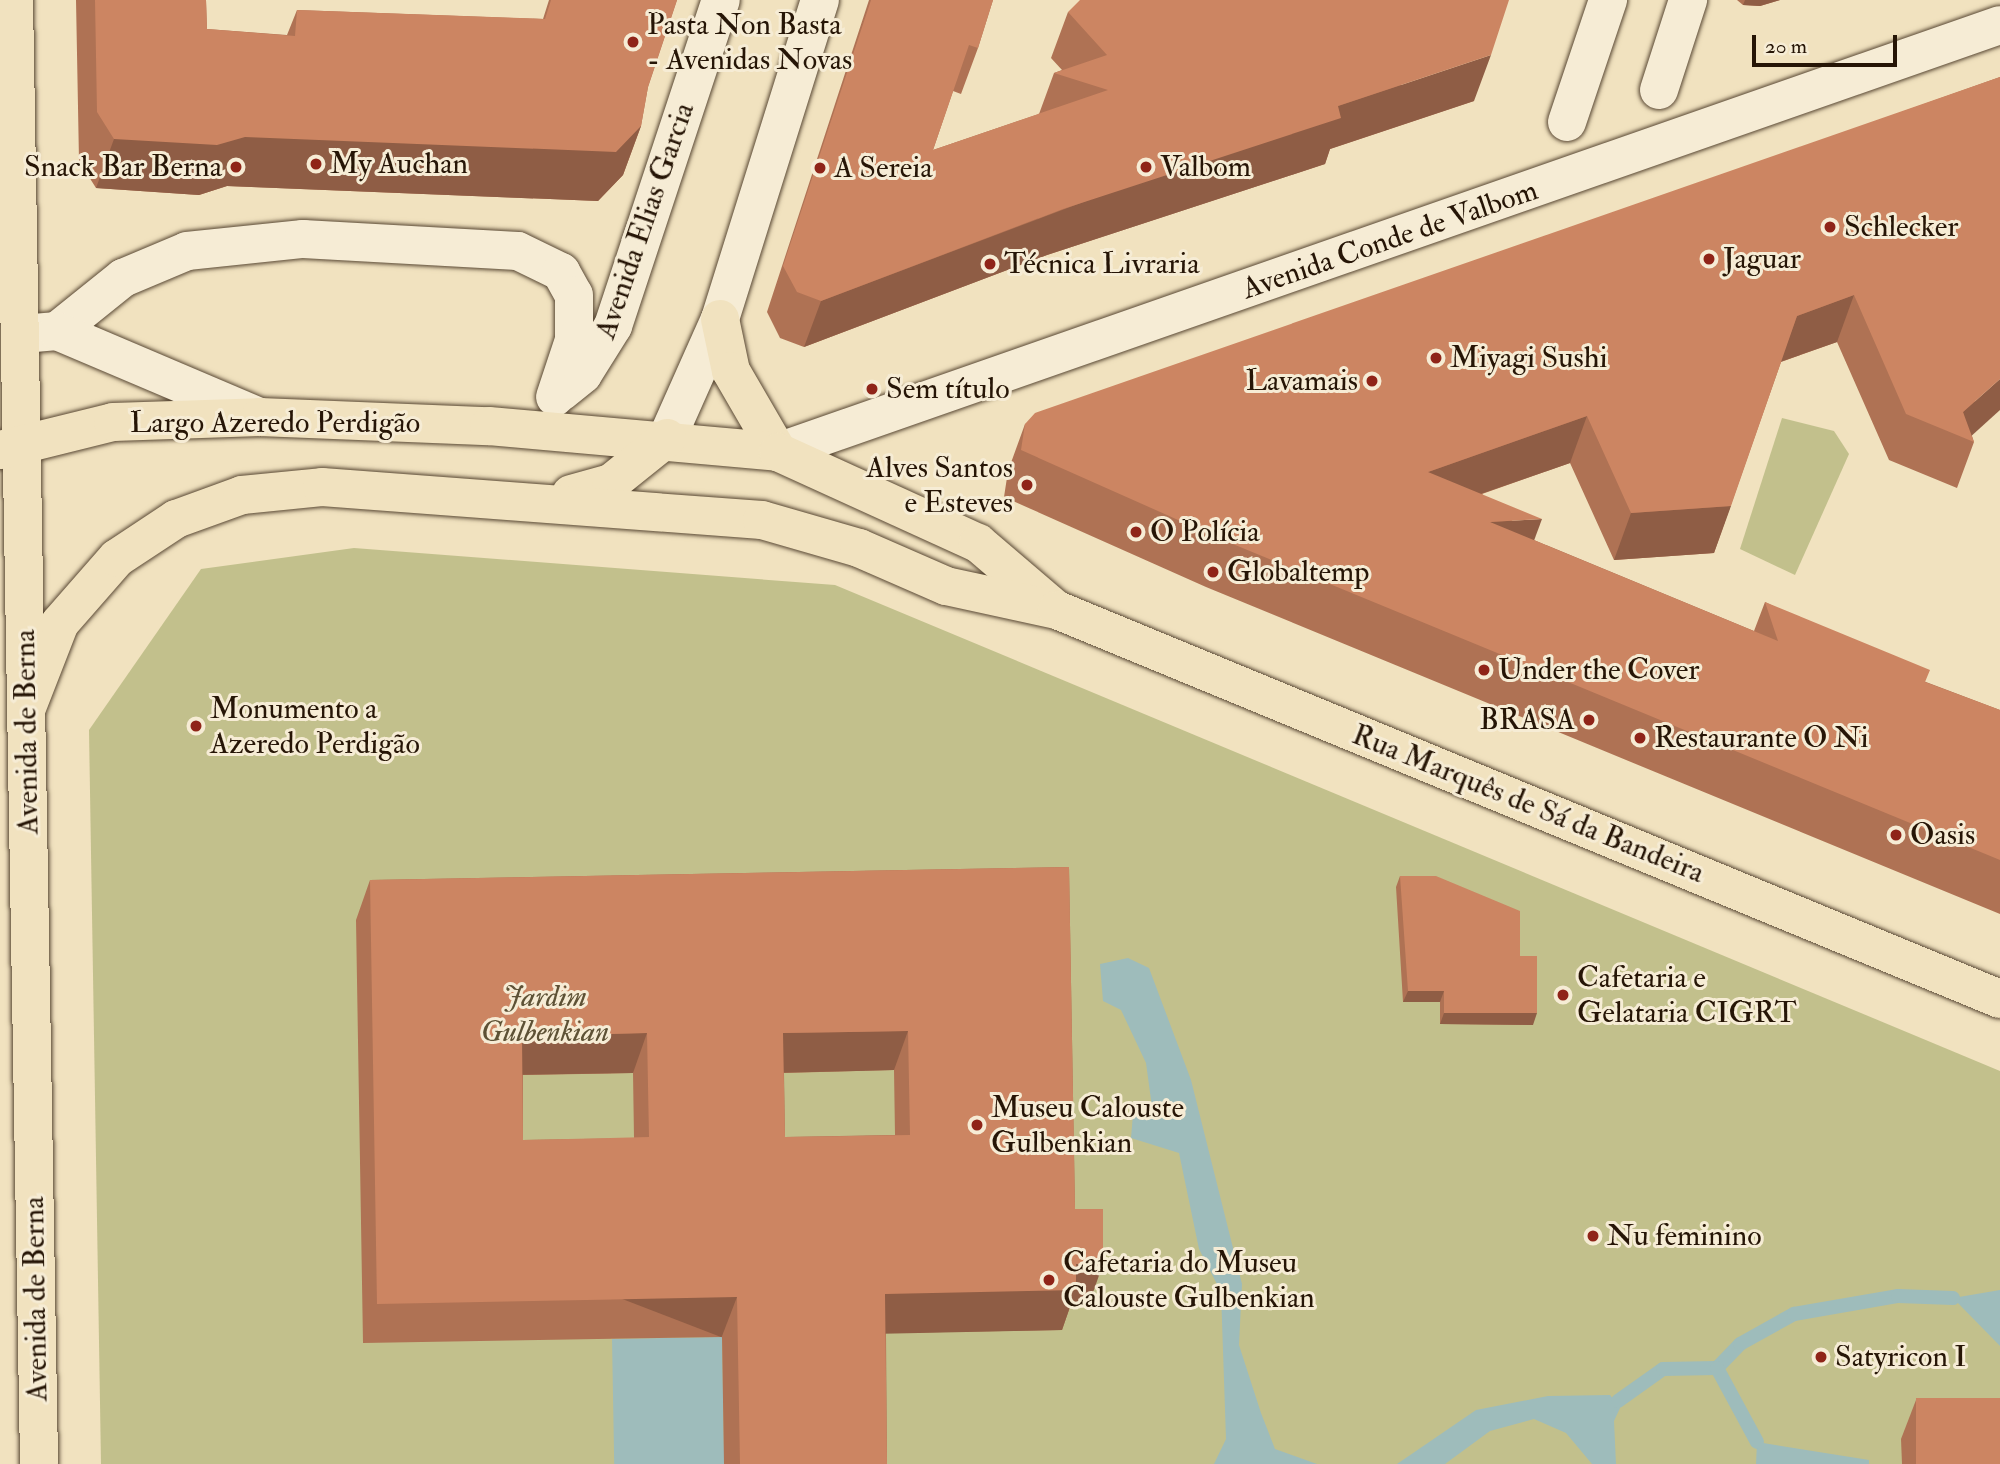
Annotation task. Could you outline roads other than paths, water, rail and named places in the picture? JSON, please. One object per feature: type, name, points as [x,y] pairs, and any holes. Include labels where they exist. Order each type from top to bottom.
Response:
[{"type":"main road","name":"Avenida de Berna","points":[[14,0],[20,334],[11,447],[26,710],[39,1464]]},
{"type":"main road","points":[[720,319],[732,371],[778,452]]},
{"type":"main road","name":"Largo Azeredo Perdigão","points":[[11,447],[113,422],[260,417],[489,426]]},
{"type":"main road","name":"Rua Marquês de Sá da Bandeira","points":[[489,426],[667,438],[778,452],[978,543],[1057,610]]},
{"type":"main road","points":[[26,710],[60,624],[92,583],[140,542],[208,505],[322,486],[552,500],[611,482],[667,438]]},
{"type":"main road","name":"Rua Marquês de Sá da Bandeira","points":[[552,500],[762,520],[859,548],[946,586],[1057,610],[2000,999]]},
{"type":"street","name":"Avenida Elias Garcia","points":[[489,426],[538,410],[555,397],[583,374],[612,326],[720,0]]},
{"type":"street","points":[[667,438],[720,319],[820,0]]},
{"type":"street","points":[[1567,122],[1608,0]]},
{"type":"street","points":[[1659,90],[1688,0]]},
{"type":"street","name":"Avenida Conde de Valbom","points":[[778,452],[2000,25]]},
{"type":"street","points":[[57,331],[123,278],[187,251],[303,239],[518,251],[561,272],[573,295],[574,340],[555,397]]},
{"type":"street","points":[[20,334],[57,331],[260,417]]},
{"type":"water","points":[[1128,958],[1149,968],[1191,1080],[1242,1284],[1239,1345],[1261,1413],[1275,1449],[1317,1464],[1214,1464],[1226,1439],[1221,1292],[1199,1249],[1179,1153],[1131,1138],[1133,1114],[1152,1107],[1146,1063],[1121,1010],[1103,1001],[1100,964]]},
{"type":"water","points":[[2000,1290],[2000,1346],[1953,1298]]},
{"type":"water","points":[[722,1337],[724,1464],[614,1464],[612,1339]]},
{"type":"water","points":[[1610,1395],[1620,1408],[1614,1421],[1616,1464],[1592,1464],[1566,1433],[1534,1419],[1490,1431],[1445,1464],[1397,1464],[1476,1410],[1548,1396]]},
{"type":"water","points":[[1757,1442],[1869,1460],[1869,1464],[1756,1464]]},
{"type":"waterway","points":[[1717,1368],[1740,1344],[1794,1314],[1898,1296],[1953,1298]]},
{"type":"waterway","points":[[1618,1401],[1663,1369],[1717,1368],[1757,1442]]},
{"type":"place","name":"Pasta Non Basta - Avenidas Novas","points":[[633,42]]},
{"type":"place","name":"My Auchan","points":[[316,164]]},
{"type":"place","name":"Snack Bar Berna","points":[[236,167]]},
{"type":"place","name":"Valbom","points":[[1146,167]]},
{"type":"place","name":"A Sereia","points":[[820,168]]},
{"type":"place","name":"Schlecker","points":[[1830,227]]},
{"type":"place","name":"Jaguar","points":[[1709,259]]},
{"type":"place","name":"Técnica Livraria","points":[[990,264]]},
{"type":"place","name":"Miyagi Sushi","points":[[1436,358]]},
{"type":"place","name":"Lavamais","points":[[1372,381]]},
{"type":"place","name":"Sem título","points":[[872,389]]},
{"type":"place","name":"Alves Santos e Esteves","points":[[1027,485]]},
{"type":"place","name":"O Polícia","points":[[1136,532]]},
{"type":"place","name":"Globaltemp","points":[[1213,572]]},
{"type":"place","name":"Under the Cover","points":[[1484,670]]},
{"type":"place","name":"BRASA","points":[[1589,720]]},
{"type":"place","name":"Monumento a Azeredo Perdigão","points":[[196,726]]},
{"type":"place","name":"Restaurante O Ni","points":[[1640,738]]},
{"type":"place","name":"Oasis","points":[[1896,835]]},
{"type":"place","name":"Cafetaria e Gelataria CIGRT","points":[[1563,995]]},
{"type":"place","name":"Museu Calouste Gulbenkian","points":[[977,1125]]},
{"type":"place","name":"Nu feminino","points":[[1593,1236]]},
{"type":"place","name":"Cafetaria do Museu Calouste Gulbenkian","points":[[1049,1280]]},
{"type":"place","name":"Satyricon I","points":[[1821,1357]]},
{"type":"park label","name":"Jardim Gulbenkian","points":[[545,1014]]}]
